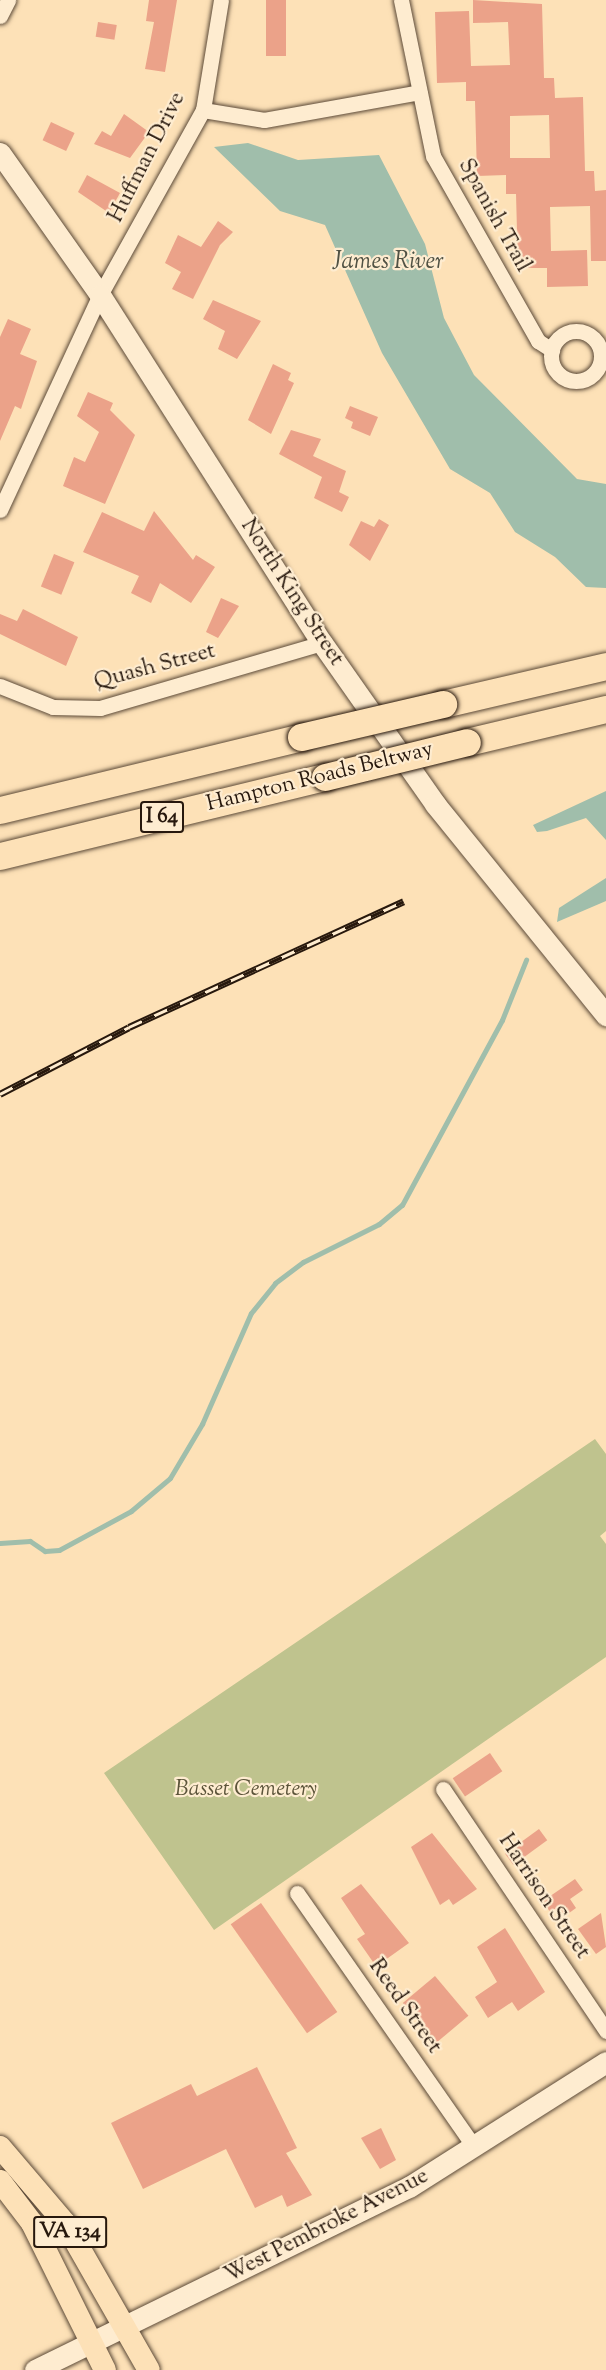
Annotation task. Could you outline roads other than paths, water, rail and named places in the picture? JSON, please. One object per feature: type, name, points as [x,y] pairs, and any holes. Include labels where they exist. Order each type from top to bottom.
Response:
[{"type":"highway","name":"Hampton Roads Beltway","points":[[0,810],[606,666]]},
{"type":"highway","name":"Hampton Roads Beltway","points":[[0,856],[606,709]]},
{"type":"main road","name":"North King Street","points":[[0,153],[100,295],[322,643],[435,804],[606,1016]]},
{"type":"main road","name":"West Pembroke Avenue","points":[[35,2370],[347,2220],[474,2147],[606,2062]]},
{"type":"main road","name":"VA 134","points":[[1,2149],[65,2223],[149,2370]]},
{"type":"main road","name":"VA 134","points":[[0,2181],[32,2223],[105,2370]]},
{"type":"street","points":[[0,16],[8,0]]},
{"type":"street","name":"Huffman Drive","points":[[0,510],[100,295],[203,110],[221,0]]},
{"type":"street","name":"Spanish Trail","points":[[401,0],[433,156],[538,341],[552,350]]},
{"type":"street","points":[[203,110],[264,120],[419,92]]},
{"type":"street","name":"Quash Street","points":[[0,686],[53,707],[100,708],[322,643]]},
{"type":"street","name":"Harrison Street","points":[[443,1789],[606,2031]]},
{"type":"street","name":"Reed Street","points":[[297,1893],[474,2147]]},
{"type":"water","name":"James River","points":[[248,143],[298,160],[379,155],[425,244],[444,318],[474,375],[577,479],[606,484],[606,588],[586,587],[555,557],[515,532],[490,493],[450,469],[382,353],[325,225],[280,211],[214,147]]},
{"type":"water","points":[[606,791],[606,840],[586,818],[547,831],[537,832],[533,825]]},
{"type":"water","points":[[606,878],[606,901],[557,922],[559,908]]},
{"type":"waterway","points":[[0,1543],[30,1541],[45,1551],[59,1550],[131,1511],[170,1478],[202,1424],[251,1313],[275,1283],[303,1262],[379,1224],[402,1205],[502,1020],[526,960]]},
{"type":"railway","points":[[0,1094],[129,1027],[404,901]]},
{"type":"park label","name":"Basset Cemetery","points":[[246,1791]]}]
